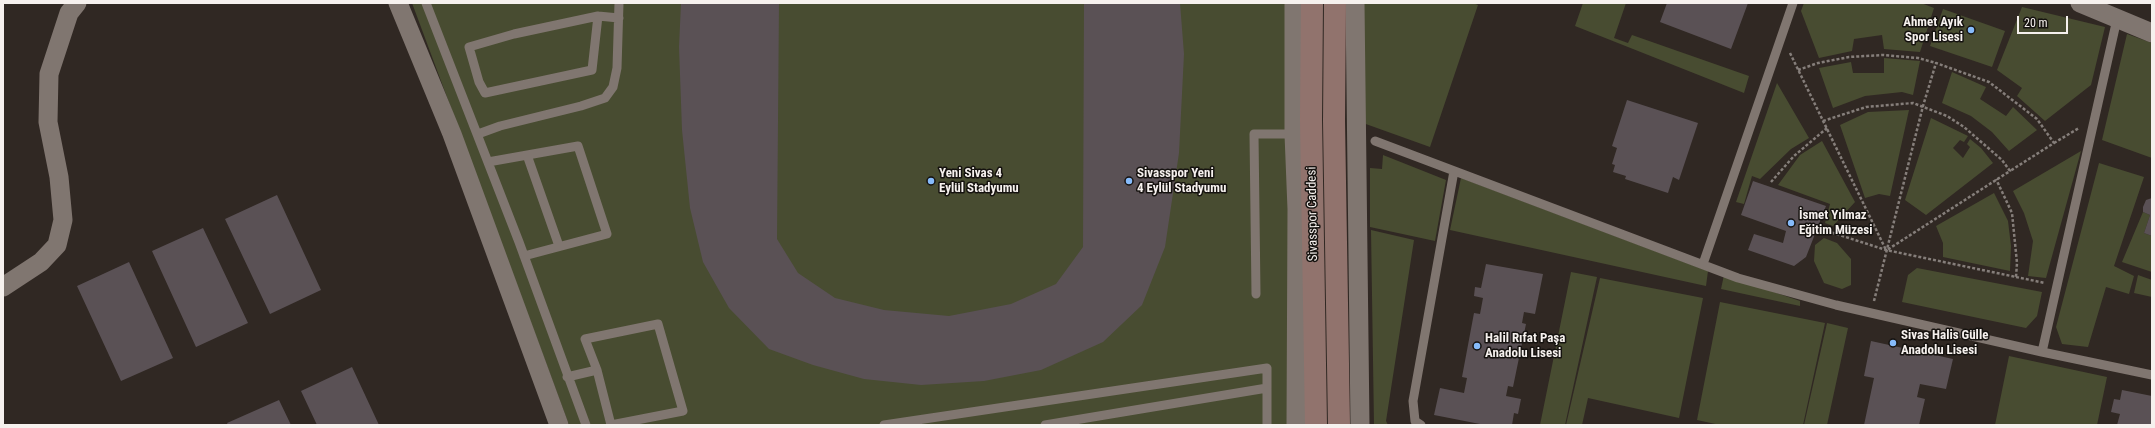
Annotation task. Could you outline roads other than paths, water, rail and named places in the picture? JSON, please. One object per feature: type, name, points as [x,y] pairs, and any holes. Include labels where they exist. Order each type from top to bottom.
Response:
[{"type":"street","points":[[3,287],[41,262],[56,245],[63,220],[59,177],[48,122],[49,74],[69,13],[77,3]]},
{"type":"street","points":[[398,3],[452,134],[559,425]]},
{"type":"street","points":[[1294,3],[1294,134],[1297,209],[1296,425]]},
{"type":"street","name":"Sivasspor Caddesi","points":[[1312,3],[1311,119],[1316,425]]},
{"type":"street","name":"Sivasspor Caddesi","points":[[1335,3],[1334,121],[1339,425]]},
{"type":"street","points":[[1355,3],[1360,425]]},
{"type":"street","points":[[2080,3],[2152,33]]},
{"type":"lane","points":[[426,3],[478,134],[586,425]]},
{"type":"lane","points":[[478,134],[500,126],[582,106],[605,98],[613,88],[617,68],[619,3]]},
{"type":"lane","points":[[1703,264],[1793,3]]},
{"type":"lane","points":[[598,16],[592,70],[485,93],[479,82],[469,47],[514,34],[598,16],[618,18]]},
{"type":"lane","points":[[2042,352],[2117,19]]},
{"type":"lane","points":[[1256,294],[1254,134],[1294,134]]},
{"type":"lane","points":[[1375,141],[1738,278],[1871,313],[2042,352],[2152,375]]},
{"type":"lane","points":[[488,162],[578,146],[607,234],[524,256]]},
{"type":"lane","points":[[527,155],[559,246]]},
{"type":"lane","points":[[1421,425],[1415,421],[1412,401],[1454,171]]},
{"type":"lane","points":[[658,324],[683,411],[611,425],[597,370],[585,340],[658,324]]},
{"type":"lane","points":[[884,425],[906,423],[1267,368],[1268,425]]},
{"type":"lane","points":[[567,377],[597,370]]},
{"type":"lane","points":[[1045,425],[1084,422],[1267,388]]},
{"type":"place","name":"Ahmet Ayık Spor Lisesi","points":[[1971,30]]},
{"type":"place","name":"Yeni Sivas 4 Eylül Stadyumu","points":[[931,181]]},
{"type":"place","name":"Sivasspor Yeni 4 Eylül Stadyumu","points":[[1129,181]]},
{"type":"place","name":"İsmet Yılmaz Eğitim Müzesi","points":[[1791,223]]},
{"type":"place","name":"Sivas Halis Gülle Anadolu Lisesi","points":[[1893,343]]},
{"type":"place","name":"Halil Rıfat Paşa Anadolu Lisesi","points":[[1477,346]]}]
